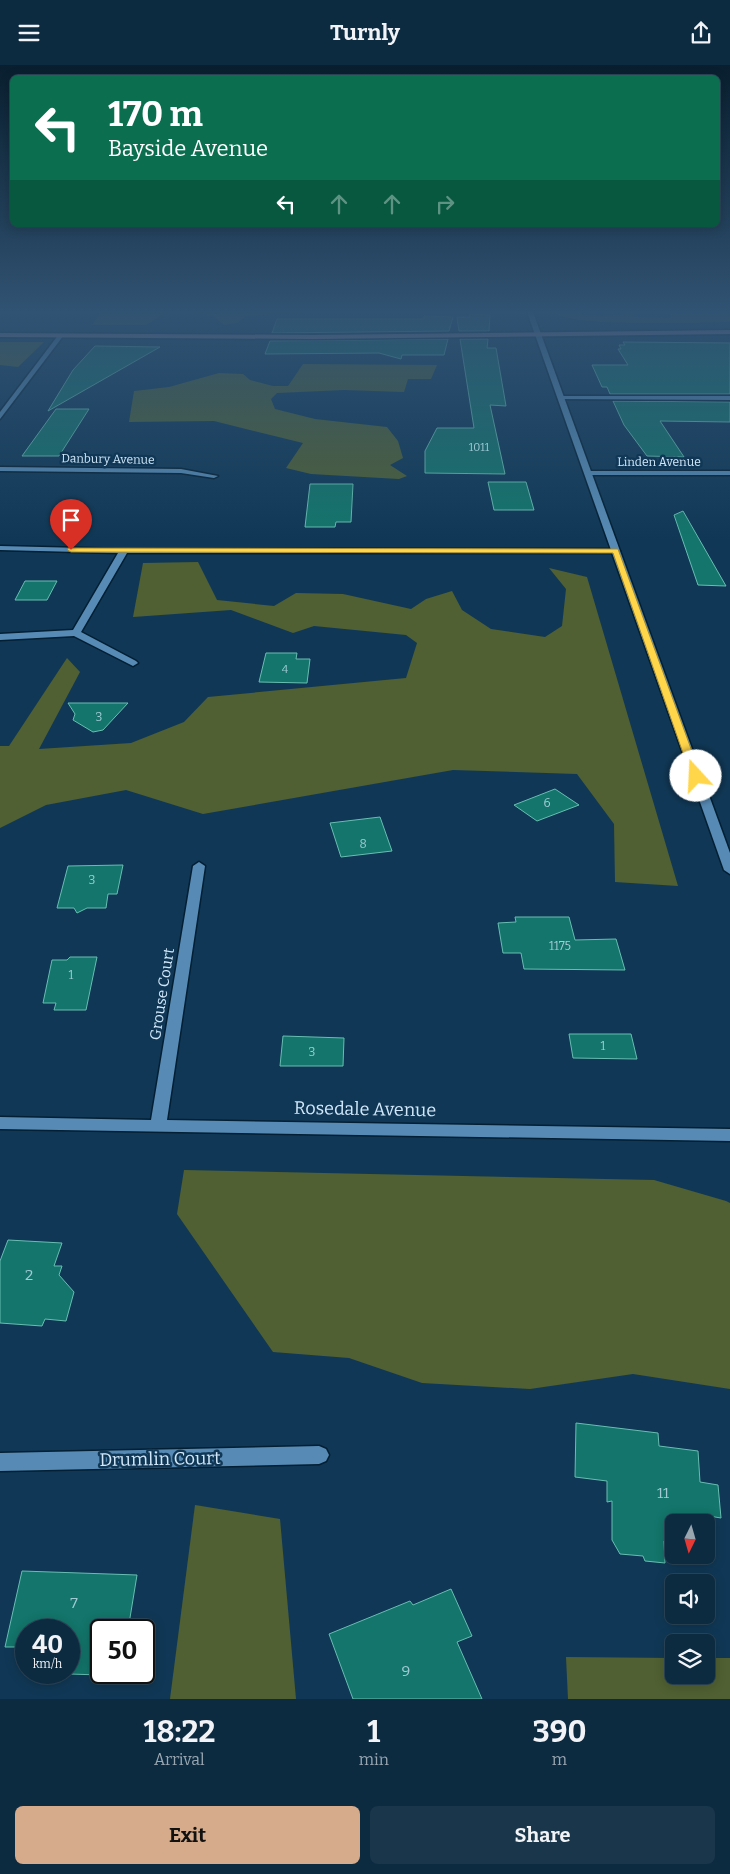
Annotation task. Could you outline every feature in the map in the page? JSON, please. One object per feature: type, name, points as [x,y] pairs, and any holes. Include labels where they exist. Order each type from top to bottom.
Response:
[{"type":"street","points":[[0,417],[21,388]]},
{"type":"street","points":[[556,388],[730,871]]},
{"type":"street","points":[[560,398],[730,398]]},
{"type":"street","name":"Danbury Avenue","points":[[0,469],[181,471],[214,476]]},
{"type":"street","name":"Linden Avenue","points":[[588,473],[730,473]]},
{"type":"street","points":[[0,548],[124,551],[616,551]]},
{"type":"street","points":[[76,633],[124,551]]},
{"type":"street","points":[[0,637],[76,633],[133,663]]},
{"type":"street","name":"Grouse Court","points":[[158,1126],[199,866]]},
{"type":"street","name":"Rosedale Avenue","points":[[0,1123],[730,1135]]},
{"type":"street","name":"Drumlin Court","points":[[0,1462],[319,1455]]},
{"type":"green space","points":[[158,388],[405,388],[404,392],[344,390],[277,393],[271,399],[275,409],[315,419],[387,427],[398,441],[403,458],[390,465],[407,476],[399,479],[311,474],[286,468],[303,443],[214,421],[129,422],[134,391]]},
{"type":"green space","points":[[198,562],[217,600],[274,606],[296,593],[343,594],[411,609],[426,599],[452,591],[462,610],[491,629],[545,637],[562,626],[566,589],[549,568],[587,577],[678,886],[615,882],[614,824],[577,774],[453,770],[203,814],[126,790],[46,805],[0,828],[0,746],[9,746],[67,658],[80,672],[39,749],[131,743],[184,722],[208,697],[406,678],[417,643],[406,635],[314,626],[293,633],[231,610],[133,617],[143,563]]},
{"type":"green space","points":[[184,1170],[654,1180],[726,1201],[730,1203],[730,1389],[633,1374],[530,1389],[422,1383],[349,1358],[273,1352],[177,1214]]},
{"type":"green space","points":[[195,1505],[280,1519],[296,1699],[170,1699]]},
{"type":"green space","points":[[566,1657],[665,1658],[665,1684],[715,1684],[715,1658],[730,1658],[730,1699],[568,1699]]},
{"type":"building","points":[[62,388],[88,388],[48,411]]},
{"type":"building","points":[[468,388],[503,388],[506,406],[490,405],[505,474],[425,473],[425,451],[437,428],[474,428]]},
{"type":"building","points":[[608,388],[730,388],[730,394],[610,394]]},
{"type":"building","points":[[613,401],[730,402],[730,422],[660,421],[684,457],[647,456],[624,425]]},
{"type":"building","points":[[56,409],[89,409],[59,456],[22,456]]},
{"type":"building","points":[[488,482],[526,482],[534,510],[494,510]]},
{"type":"building","points":[[310,484],[353,484],[351,522],[336,522],[335,527],[305,527]]},
{"type":"building","points":[[683,511],[726,586],[698,585],[674,515]]},
{"type":"building","points":[[25,581],[57,581],[47,600],[15,600]]},
{"type":"building","points":[[266,653],[297,653],[296,659],[310,659],[307,683],[259,682]]},
{"type":"building","points":[[68,703],[128,703],[103,730],[93,732],[73,720],[75,714]]},
{"type":"building","points":[[555,789],[579,805],[537,821],[514,805]]},
{"type":"building","points":[[380,817],[392,851],[341,857],[330,823]]},
{"type":"building","points":[[123,865],[117,894],[108,894],[106,908],[87,908],[77,913],[74,908],[57,908],[68,866]]},
{"type":"building","points":[[515,917],[569,917],[575,940],[616,939],[625,970],[524,969],[521,953],[503,953],[498,923],[516,922]]},
{"type":"building","points":[[70,957],[97,957],[86,1010],[54,1010],[56,1003],[43,1003],[52,960],[67,960]]},
{"type":"building","points":[[569,1034],[631,1034],[637,1059],[573,1058]]},
{"type":"building","points":[[283,1036],[344,1038],[343,1066],[280,1066]]},
{"type":"building","points":[[8,1240],[62,1243],[54,1266],[62,1266],[59,1275],[74,1292],[66,1321],[45,1319],[42,1326],[0,1323],[0,1261]]},
{"type":"building","points":[[576,1423],[658,1433],[659,1446],[698,1451],[700,1482],[718,1485],[721,1518],[715,1517],[715,1514],[665,1514],[665,1563],[645,1561],[643,1556],[620,1554],[612,1540],[612,1501],[607,1502],[607,1481],[575,1477]]},
{"type":"building","points":[[22,1571],[137,1575],[130,1619],[90,1619],[90,1675],[80,1674],[80,1619],[15,1619],[15,1647],[5,1647]]},
{"type":"building","points":[[451,1589],[472,1636],[457,1642],[482,1699],[353,1699],[329,1634],[410,1601],[413,1605]]},
{"type":"route","points":[[71,550],[616,551],[696,776]]}]
